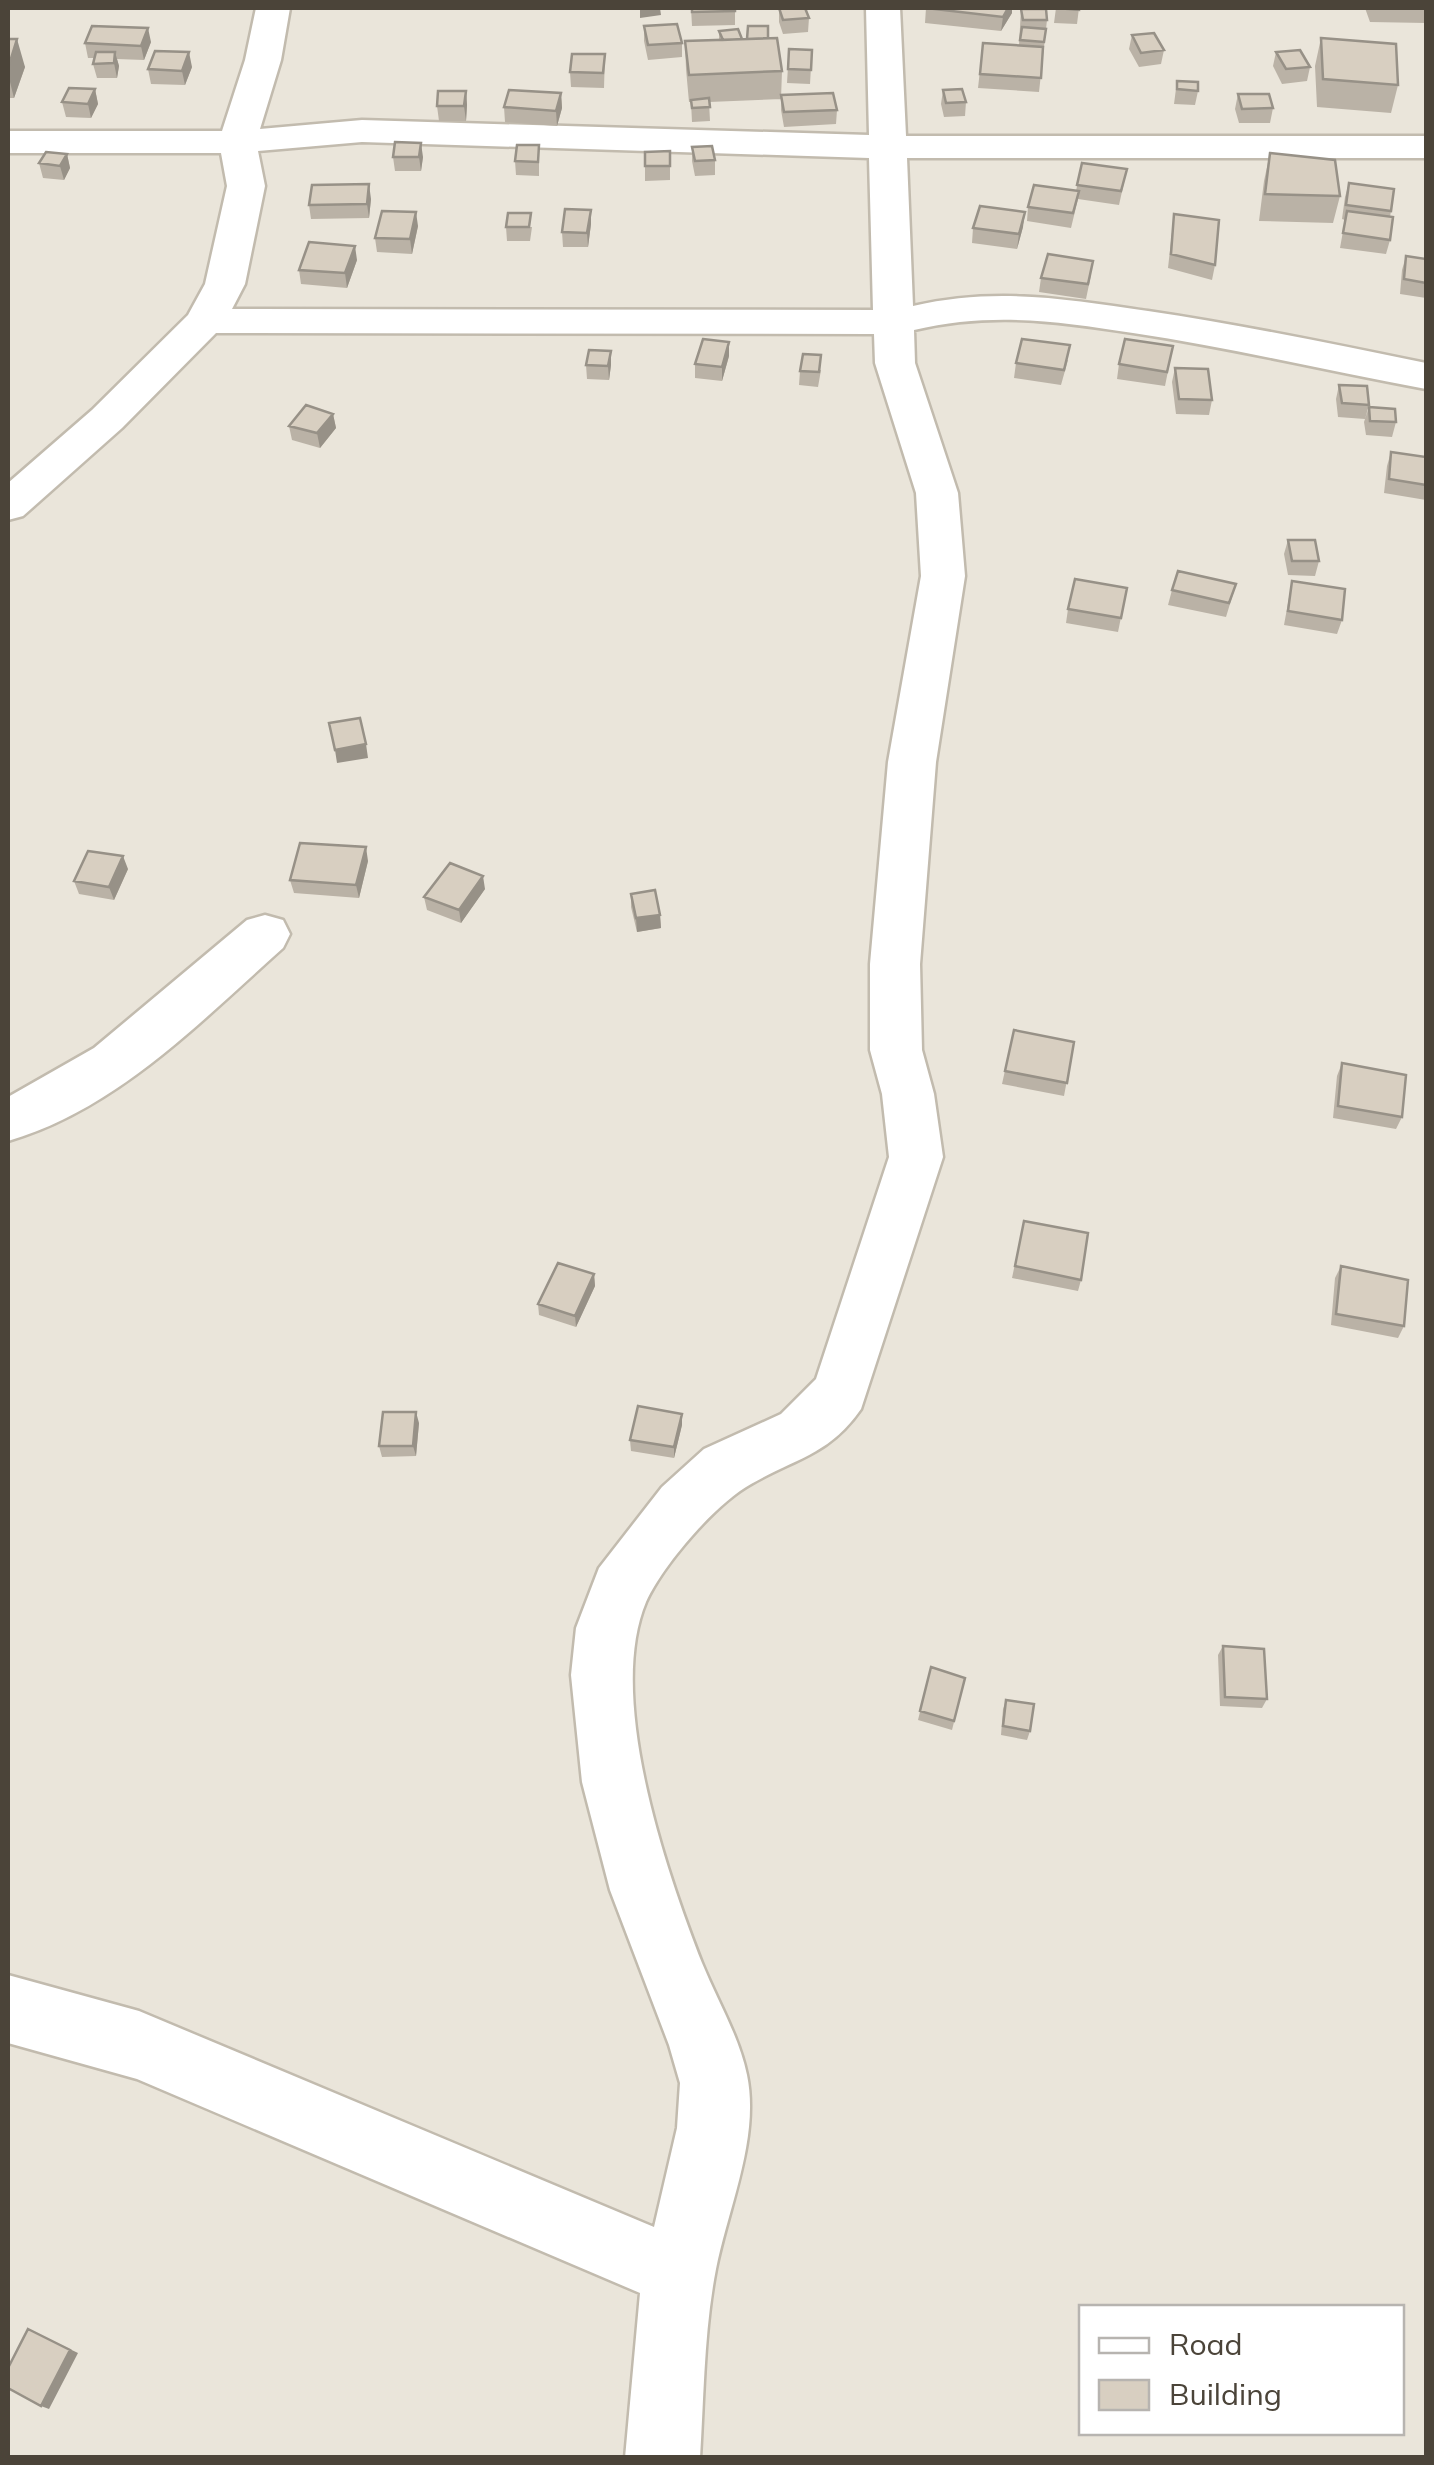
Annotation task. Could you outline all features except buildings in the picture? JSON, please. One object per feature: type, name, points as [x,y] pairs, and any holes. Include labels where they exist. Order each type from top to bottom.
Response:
[{"type":"street","points":[[8,506],[107,419],[206,320],[225,284],[246,186],[238,142],[263,60],[273,8]]},
{"type":"street","points":[[662,2458],[679,2273],[699,2190],[714,2081],[639,1886],[606,1740],[603,1643],[619,1590],[661,1531],[723,1469],[798,1437],[824,1419],[842,1391],[916,1157],[908,1094],[896,1050],[895,964],[912,762],[943,576],[937,493],[895,363],[882,8]]},
{"type":"street","points":[[8,142],[238,142],[362,131],[888,148],[1426,146]]},
{"type":"street","points":[[206,320],[896,322],[960,307],[1033,306],[1240,337],[1426,376]]},
{"type":"street","points":[[8,1120],[40,1108],[140,1044],[264,934]]},
{"type":"street","points":[[8,2009],[139,2044],[679,2273]]},
{"type":"shaded area","points":[[8,8],[1426,8],[1426,2457],[8,2458]]}]
